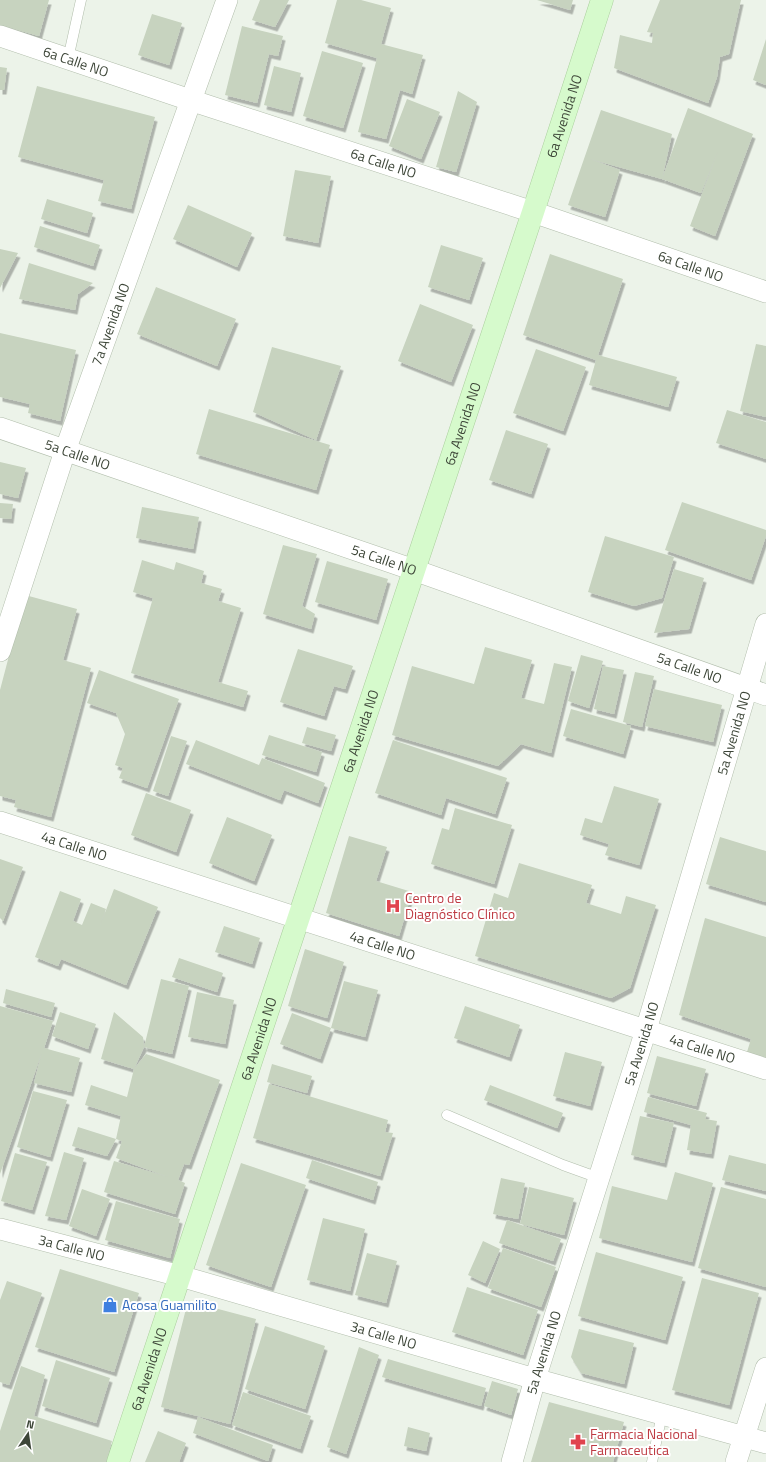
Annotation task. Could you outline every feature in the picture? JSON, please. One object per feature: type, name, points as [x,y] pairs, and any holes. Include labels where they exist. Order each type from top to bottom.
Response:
[{"type":"street","name":"7a Avenida NO","points":[[0,651],[65,451],[227,0]]},
{"type":"street","name":"6a Avenida NO","points":[[118,1462],[602,0]]},
{"type":"street","name":"6a Calle NO","points":[[0,36],[533,212],[766,292]]},
{"type":"street","name":"5a Calle NO","points":[[0,428],[414,570],[766,695]]},
{"type":"street","name":"5a Avenida NO","points":[[512,1462],[535,1379],[646,1030],[766,624]]},
{"type":"street","name":"4a Calle NO","points":[[0,822],[766,1068]]},
{"type":"street","name":"3a Calle NO","points":[[0,1229],[180,1276],[535,1379],[766,1443]]},
{"type":"street","points":[[736,1462],[743,1436],[766,1368]]},
{"type":"lane","points":[[68,59],[81,0]]},
{"type":"lane","points":[[447,1115],[563,1165],[599,1178]]},
{"type":"lane","points":[[652,1462],[662,1414]]},
{"type":"building","points":[[0,0],[49,0],[39,36],[0,25]]},
{"type":"building","points":[[260,0],[289,0],[275,27],[252,20]]},
{"type":"building","points":[[337,0],[361,0],[391,8],[381,44],[423,55],[412,94],[400,90],[386,139],[358,132],[377,58],[325,43]]},
{"type":"building","points":[[537,0],[573,0],[570,10]]},
{"type":"building","points":[[660,0],[741,0],[729,54],[720,57],[717,77],[708,103],[614,68],[620,35],[652,43],[653,33],[647,32]]},
{"type":"building","points":[[152,14],[182,23],[169,65],[138,55]]},
{"type":"building","points":[[242,26],[283,36],[278,56],[269,54],[257,103],[225,95]]},
{"type":"building","points":[[766,39],[766,85],[753,80]]},
{"type":"building","points":[[322,51],[363,63],[343,128],[303,116]]},
{"type":"building","points":[[274,66],[301,73],[291,112],[264,105]]},
{"type":"building","points":[[0,67],[7,68],[4,90],[0,90]]},
{"type":"building","points":[[37,86],[155,117],[131,209],[98,201],[104,180],[18,157]]},
{"type":"building","points":[[458,91],[477,102],[456,172],[436,167]]},
{"type":"building","points":[[407,99],[440,112],[421,159],[389,146]]},
{"type":"building","points":[[688,108],[753,134],[715,236],[690,226],[718,151],[701,193],[662,179]]},
{"type":"building","points":[[601,110],[672,134],[662,179],[590,159],[620,170],[605,217],[568,205]]},
{"type":"building","points":[[295,170],[331,176],[318,243],[283,236]]},
{"type":"building","points":[[47,199],[93,213],[87,233],[41,219]]},
{"type":"building","points":[[188,205],[252,233],[237,267],[173,239]]},
{"type":"building","points":[[40,226],[100,245],[93,266],[34,247]]},
{"type":"building","points":[[441,245],[483,258],[469,300],[428,287]]},
{"type":"building","points":[[0,249],[18,253],[0,288]]},
{"type":"building","points":[[550,254],[623,279],[598,355],[677,377],[668,407],[589,385],[596,360],[523,335]]},
{"type":"building","points":[[29,263],[93,283],[78,294],[75,310],[19,299]]},
{"type":"building","points":[[156,287],[236,319],[217,366],[137,334]]},
{"type":"building","points":[[420,304],[473,325],[451,382],[398,361]]},
{"type":"building","points":[[0,333],[76,350],[60,421],[28,413],[30,404],[0,397]]},
{"type":"building","points":[[756,344],[766,346],[766,417],[740,411]]},
{"type":"building","points":[[272,347],[341,366],[316,440],[253,412]]},
{"type":"building","points":[[536,349],[586,367],[563,431],[513,413]]},
{"type":"building","points":[[209,409],[330,445],[316,490],[196,454]]},
{"type":"building","points":[[727,410],[766,422],[766,459],[716,443]]},
{"type":"building","points":[[506,430],[548,444],[531,494],[489,480]]},
{"type":"building","points":[[0,462],[26,468],[18,498],[0,494]]},
{"type":"building","points":[[682,502],[766,530],[766,536],[751,580],[665,550]]},
{"type":"building","points":[[0,503],[13,504],[11,519],[0,518]]},
{"type":"building","points":[[142,507],[199,517],[193,549],[136,538]]},
{"type":"building","points":[[605,536],[674,557],[662,598],[634,606],[588,592]]},
{"type":"building","points":[[283,545],[317,554],[302,606],[315,614],[311,629],[263,614]]},
{"type":"building","points":[[142,560],[174,570],[176,562],[204,571],[201,583],[222,589],[218,601],[241,608],[218,682],[248,691],[243,707],[131,673],[153,598],[133,592]]},
{"type":"building","points":[[327,561],[388,579],[376,620],[315,602]]},
{"type":"building","points":[[674,569],[704,578],[689,629],[654,633]]},
{"type":"building","points":[[25,595],[77,609],[63,660],[91,668],[51,817],[14,807],[16,800],[0,796],[0,690]]},
{"type":"building","points":[[485,647],[532,660],[521,698],[544,704],[554,663],[572,667],[551,753],[521,744],[498,766],[392,735],[412,666],[474,684]]},
{"type":"building","points":[[298,649],[353,666],[345,689],[334,686],[324,716],[280,702]]},
{"type":"building","points":[[581,655],[603,661],[589,708],[568,701]]},
{"type":"building","points":[[603,666],[624,670],[614,714],[594,709]]},
{"type":"building","points":[[99,670],[179,699],[147,788],[119,778],[123,768],[115,765],[125,734],[116,713],[87,703]]},
{"type":"building","points":[[635,672],[654,676],[642,727],[623,722]]},
{"type":"building","points":[[654,689],[722,705],[713,742],[645,726]]},
{"type":"building","points":[[571,709],[631,726],[623,754],[563,736]]},
{"type":"building","points":[[307,727],[336,735],[331,751],[302,743]]},
{"type":"building","points":[[269,735],[322,752],[316,772],[262,755]]},
{"type":"building","points":[[171,736],[187,741],[168,796],[153,791]]},
{"type":"building","points":[[196,740],[259,765],[262,758],[325,783],[318,803],[284,790],[280,800],[186,764]]},
{"type":"building","points":[[393,740],[507,778],[495,814],[446,798],[441,815],[375,793]]},
{"type":"building","points":[[614,786],[659,799],[639,865],[605,855],[609,844],[580,835],[585,818],[602,823]]},
{"type":"building","points":[[146,793],[191,810],[176,852],[131,835]]},
{"type":"building","points":[[455,808],[512,825],[494,884],[431,864],[442,828],[449,830]]},
{"type":"building","points":[[227,817],[272,835],[254,881],[209,863]]},
{"type":"building","points":[[349,836],[387,847],[376,881],[412,892],[399,936],[326,913]]},
{"type":"building","points":[[720,837],[766,851],[766,902],[706,884]]},
{"type":"building","points":[[0,859],[23,867],[3,921],[0,918]]},
{"type":"building","points":[[519,863],[592,885],[586,903],[621,914],[626,896],[656,905],[630,988],[611,998],[475,956],[494,893],[508,898]]},
{"type":"building","points":[[114,889],[158,907],[126,985],[61,959],[58,966],[35,957],[60,891],[81,899],[73,921],[82,925],[91,903],[106,909],[100,926]]},
{"type":"building","points":[[705,918],[766,937],[766,1058],[747,1052],[751,1039],[679,1015]]},
{"type":"building","points":[[224,926],[260,938],[252,964],[215,952]]},
{"type":"building","points":[[305,949],[344,962],[327,1018],[288,1006]]},
{"type":"building","points":[[179,958],[223,973],[217,992],[172,977]]},
{"type":"building","points":[[161,979],[189,986],[172,1054],[144,1047]]},
{"type":"building","points":[[344,981],[378,990],[365,1037],[331,1028]]},
{"type":"building","points":[[6,989],[55,1003],[51,1017],[3,1003]]},
{"type":"building","points":[[197,992],[234,1000],[225,1044],[188,1037]]},
{"type":"building","points":[[0,1006],[53,1021],[44,1048],[80,1058],[71,1092],[34,1083],[42,1052],[0,1174]]},
{"type":"building","points":[[465,1006],[520,1025],[509,1057],[454,1038]]},
{"type":"building","points":[[60,1012],[96,1024],[88,1049],[52,1036]]},
{"type":"building","points":[[114,1012],[143,1037],[144,1047],[134,1069],[101,1059]]},
{"type":"building","points":[[292,1013],[331,1028],[320,1059],[280,1044]]},
{"type":"building","points":[[565,1052],[602,1062],[590,1106],[553,1096]]},
{"type":"building","points":[[146,1054],[220,1080],[189,1165],[180,1163],[184,1164],[178,1180],[185,1183],[175,1214],[104,1192],[114,1161],[168,1177],[116,1158],[122,1141],[116,1139],[121,1116],[85,1105],[91,1085],[127,1097],[134,1069]]},
{"type":"building","points":[[657,1056],[706,1069],[696,1106],[647,1093]]},
{"type":"building","points":[[272,1064],[312,1076],[307,1093],[267,1082]]},
{"type":"building","points":[[269,1084],[388,1120],[385,1132],[393,1133],[380,1176],[253,1138]]},
{"type":"building","points":[[490,1085],[563,1113],[557,1128],[484,1100]]},
{"type":"building","points":[[33,1091],[67,1100],[50,1157],[17,1147]]},
{"type":"building","points":[[648,1097],[707,1113],[705,1119],[717,1121],[711,1154],[687,1150],[691,1125],[644,1112]]},
{"type":"building","points":[[640,1116],[674,1123],[664,1163],[631,1155]]},
{"type":"building","points":[[78,1127],[116,1139],[107,1156],[72,1146]]},
{"type":"building","points":[[64,1152],[84,1158],[66,1220],[45,1216]]},
{"type":"building","points":[[15,1153],[47,1162],[32,1210],[1,1201]]},
{"type":"building","points":[[729,1155],[766,1164],[766,1191],[722,1180]]},
{"type":"building","points":[[312,1160],[378,1182],[373,1200],[306,1178]]},
{"type":"building","points":[[241,1163],[306,1185],[271,1287],[206,1265]]},
{"type":"building","points":[[675,1172],[713,1183],[692,1262],[599,1238],[612,1186],[667,1200]]},
{"type":"building","points":[[501,1178],[525,1183],[518,1219],[493,1214]]},
{"type":"building","points":[[529,1187],[574,1198],[564,1235],[520,1224]]},
{"type":"building","points":[[721,1187],[766,1199],[766,1287],[698,1268]]},
{"type":"building","points":[[82,1189],[110,1199],[96,1236],[69,1226]]},
{"type":"building","points":[[116,1201],[180,1219],[170,1258],[105,1240]]},
{"type":"building","points":[[323,1218],[365,1229],[350,1291],[307,1280]]},
{"type":"building","points":[[507,1220],[561,1239],[553,1261],[499,1243]]},
{"type":"building","points":[[483,1241],[500,1249],[485,1283],[468,1275]]},
{"type":"building","points":[[503,1248],[556,1267],[541,1307],[488,1288]]},
{"type":"building","points":[[596,1252],[683,1277],[665,1340],[578,1316]]},
{"type":"building","points":[[367,1253],[397,1261],[386,1303],[355,1295]]},
{"type":"building","points":[[60,1269],[139,1293],[114,1372],[35,1347]]},
{"type":"building","points":[[702,1278],[759,1293],[729,1405],[672,1390]]},
{"type":"building","points":[[7,1281],[42,1293],[9,1385],[0,1382],[0,1300]]},
{"type":"building","points":[[467,1287],[538,1310],[523,1355],[452,1332]]},
{"type":"building","points":[[188,1301],[256,1319],[230,1424],[161,1407]]},
{"type":"building","points":[[265,1326],[325,1346],[305,1409],[245,1389]]},
{"type":"building","points":[[579,1329],[634,1343],[624,1384],[581,1373],[571,1357]]},
{"type":"building","points":[[359,1347],[379,1355],[346,1454],[327,1447]]},
{"type":"building","points":[[388,1359],[486,1388],[481,1406],[382,1377]]},
{"type":"building","points":[[56,1360],[110,1378],[96,1423],[42,1406]]},
{"type":"building","points":[[21,1366],[45,1375],[34,1416],[112,1441],[106,1462],[0,1462],[0,1431]]},
{"type":"building","points":[[492,1381],[518,1389],[511,1415],[484,1406]]},
{"type":"building","points":[[243,1392],[311,1416],[300,1449],[232,1425]]},
{"type":"building","name":"Farmacia Nacional Farmaceutica","points":[[549,1402],[624,1422],[613,1462],[531,1462]]},
{"type":"building","points":[[198,1417],[273,1445],[268,1461],[193,1433]]},
{"type":"building","points":[[408,1427],[430,1433],[426,1451],[404,1446]]},
{"type":"building","points":[[158,1431],[186,1443],[179,1462],[145,1462]]},
{"type":"place","name":"Centro de Diagnóstico Clínico","points":[[393,906]]},
{"type":"place","name":"Acosa Guamilito","points":[[110,1305]]},
{"type":"place","name":"Farmacia Nacional Farmaceutica","points":[[578,1442]]}]
